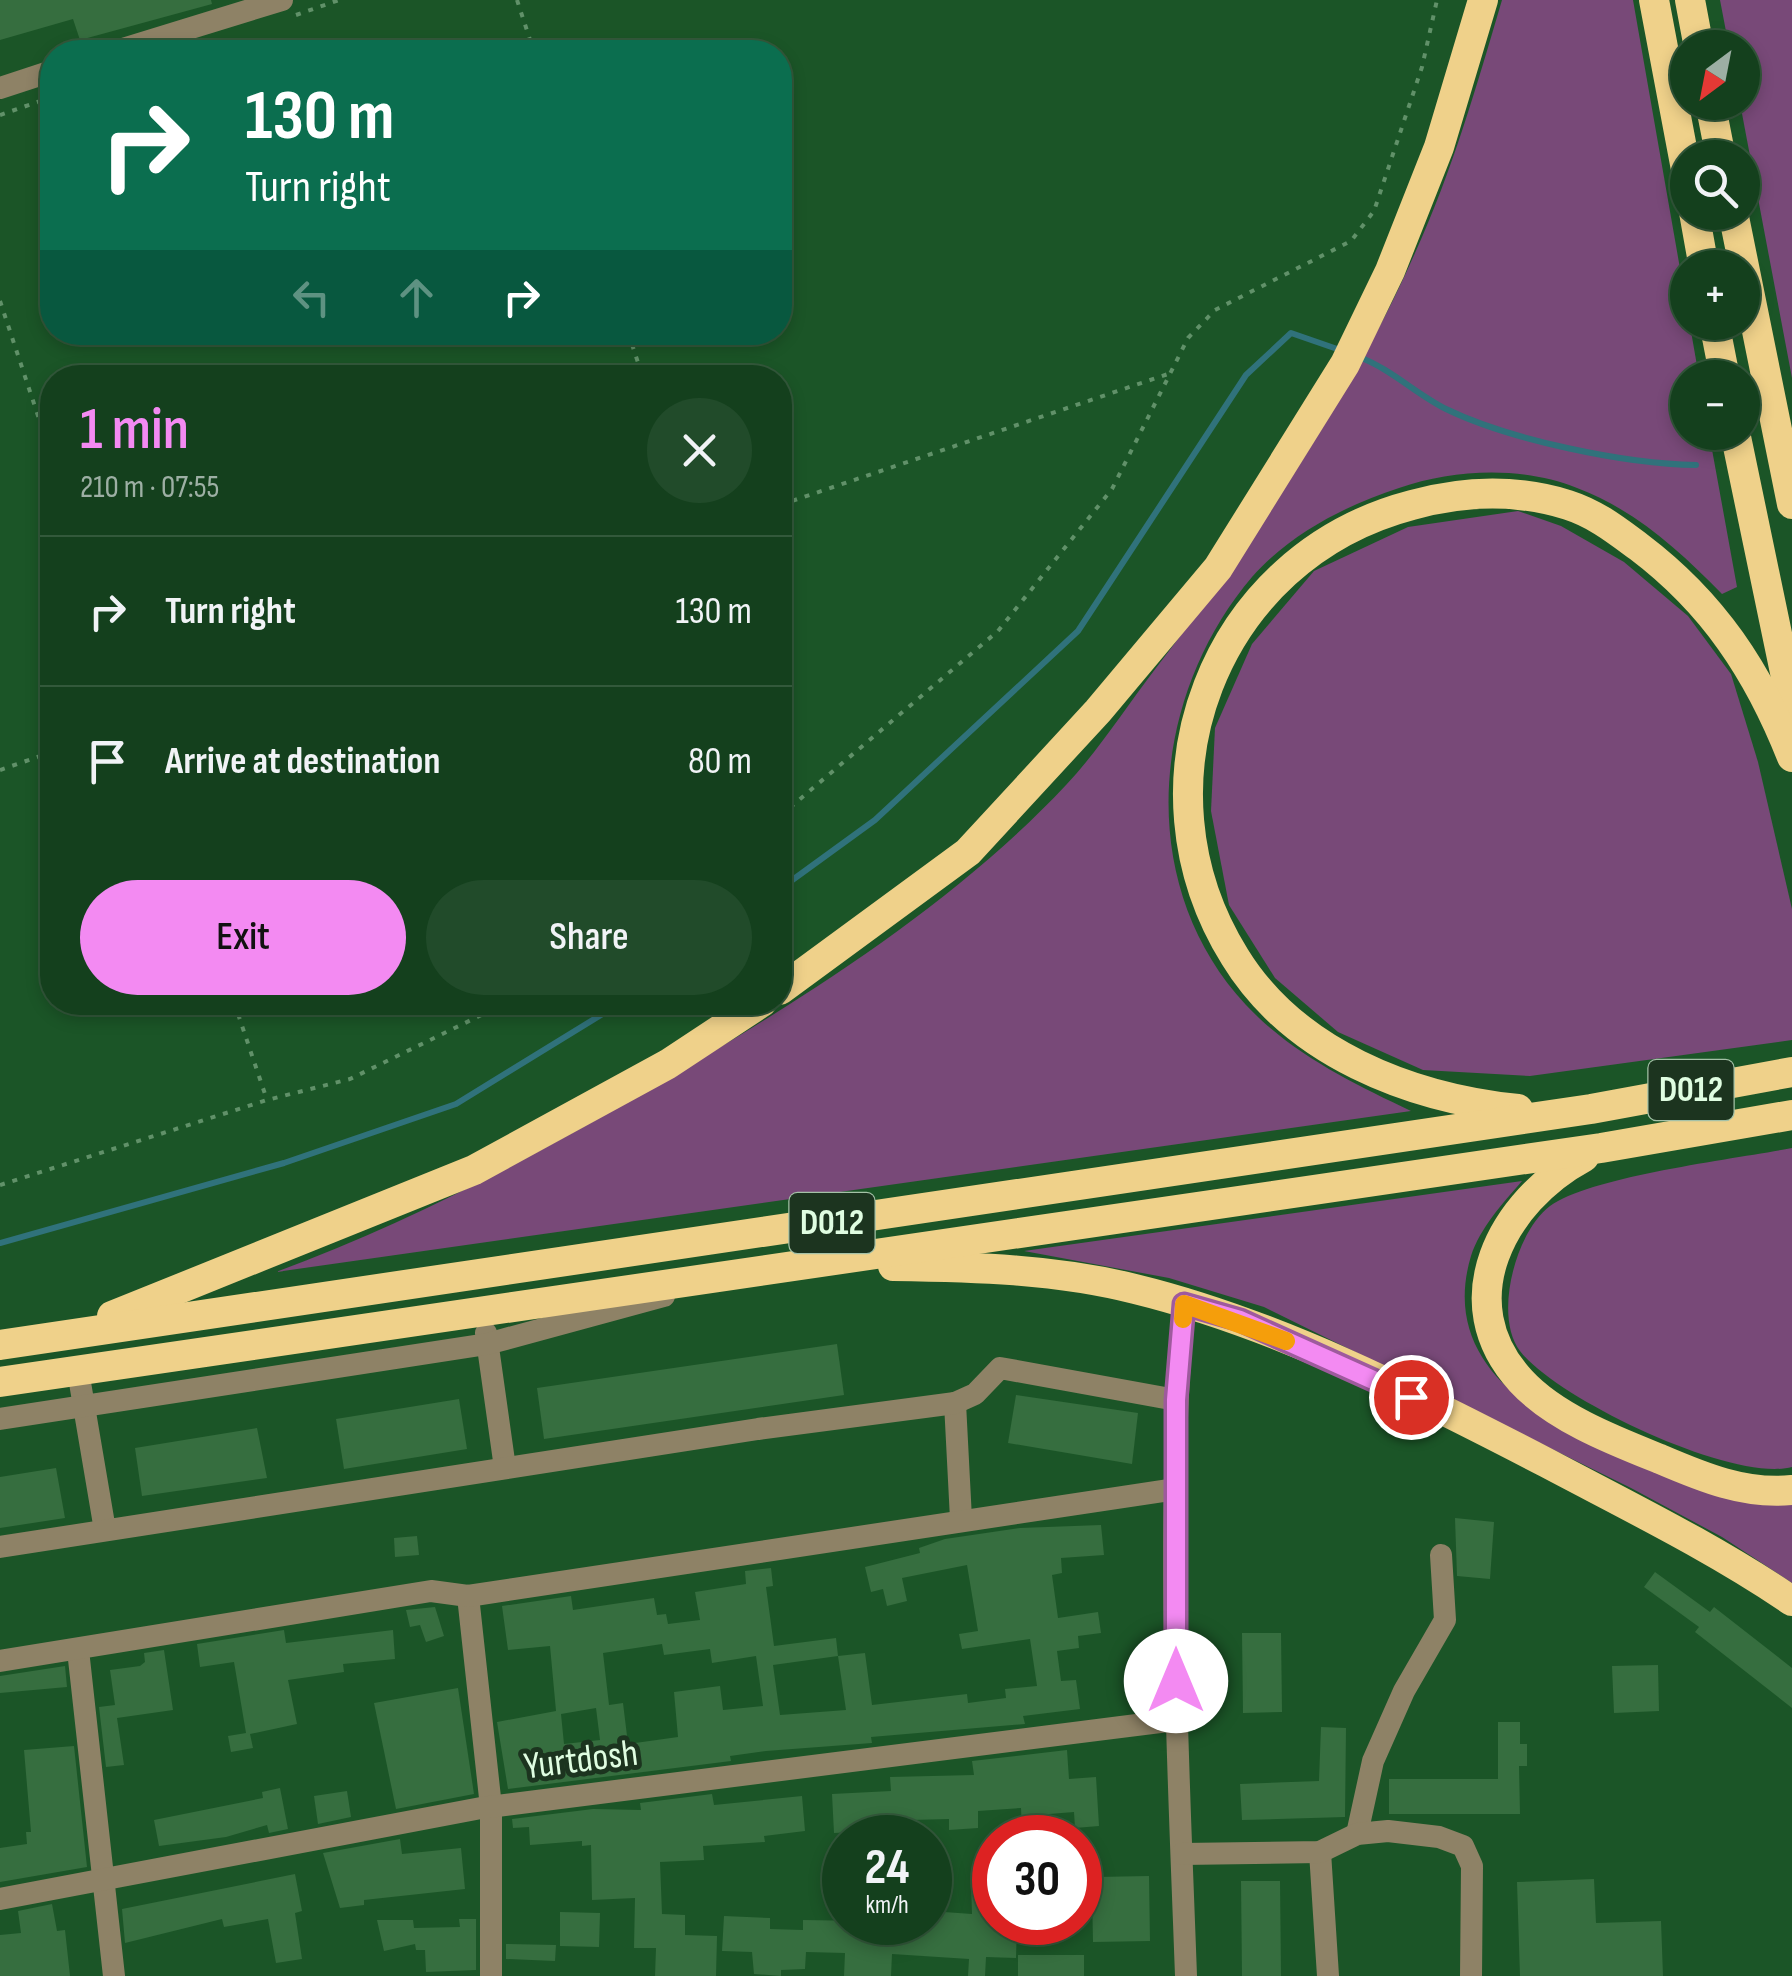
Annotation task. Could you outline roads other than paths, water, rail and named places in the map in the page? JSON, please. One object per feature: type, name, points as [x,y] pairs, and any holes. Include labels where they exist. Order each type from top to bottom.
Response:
[{"type":"highway","points":[[792,981],[968,852],[1098,711],[1218,568],[1294,450],[1382,288],[1439,147],[1483,0]]},
{"type":"highway","points":[[1654,0],[1680,140]]},
{"type":"highway","points":[[1690,0],[1696,30]]},
{"type":"highway","points":[[1736,230],[1792,504]]},
{"type":"highway","points":[[1739,450],[1792,706]]},
{"type":"highway","points":[[1591,1109],[1482,1105],[1398,1084],[1316,1040],[1247,976],[1202,893],[1190,845],[1190,748],[1201,702],[1220,658],[1246,617],[1279,578],[1355,525],[1440,497],[1527,496],[1569,505],[1607,522],[1701,600],[1748,664],[1792,757]]},
{"type":"highway","points":[[73,1333],[474,1170],[668,1064],[742,1015]]},
{"type":"highway","name":"D012","points":[[0,1344],[1591,1109],[1792,1072]]},
{"type":"highway","name":"D012","points":[[0,1382],[1601,1148],[1792,1115]]},
{"type":"highway","points":[[1601,1148],[1557,1171],[1538,1188],[1496,1246],[1488,1268],[1485,1313],[1506,1361],[1542,1398],[1630,1447],[1740,1488],[1792,1490]]},
{"type":"highway","points":[[760,1271],[889,1266],[1024,1270],[1132,1288],[1240,1320],[1473,1425],[1712,1549],[1792,1601]]},
{"type":"street","points":[[152,40],[282,0]]},
{"type":"street","points":[[0,88],[40,75]]},
{"type":"street","points":[[0,1420],[487,1344],[760,1271]]},
{"type":"street","points":[[1184,1304],[1176,1400],[1176,1720],[1186,1976]]},
{"type":"street","points":[[482,1311],[505,1468]]},
{"type":"street","points":[[0,1547],[954,1403],[975,1394],[1000,1368],[1176,1400]]},
{"type":"street","points":[[78,1370],[105,1530]]},
{"type":"street","points":[[954,1403],[961,1519]]},
{"type":"street","points":[[0,1661],[432,1592],[468,1596],[1176,1489]]},
{"type":"street","points":[[1357,1834],[1372,1761],[1404,1691],[1445,1620],[1441,1555]]},
{"type":"street","points":[[468,1596],[491,1806],[491,1976]]},
{"type":"street","points":[[78,1650],[114,1976]]},
{"type":"street","name":"Yurtdosh","points":[[0,1899],[491,1806],[1176,1720]]},
{"type":"street","points":[[1182,1854],[1320,1852],[1357,1834],[1405,1833],[1463,1846],[1472,1866],[1470,1976]]},
{"type":"street","points":[[1320,1852],[1328,1976]]},
{"type":"waterway","points":[[792,880],[875,820],[1078,631],[1246,375],[1291,333],[1343,351]]},
{"type":"waterway","points":[[1359,357],[1446,409],[1502,431],[1603,455],[1696,465]]},
{"type":"waterway","points":[[0,1243],[284,1163],[456,1104],[601,1015]]}]
